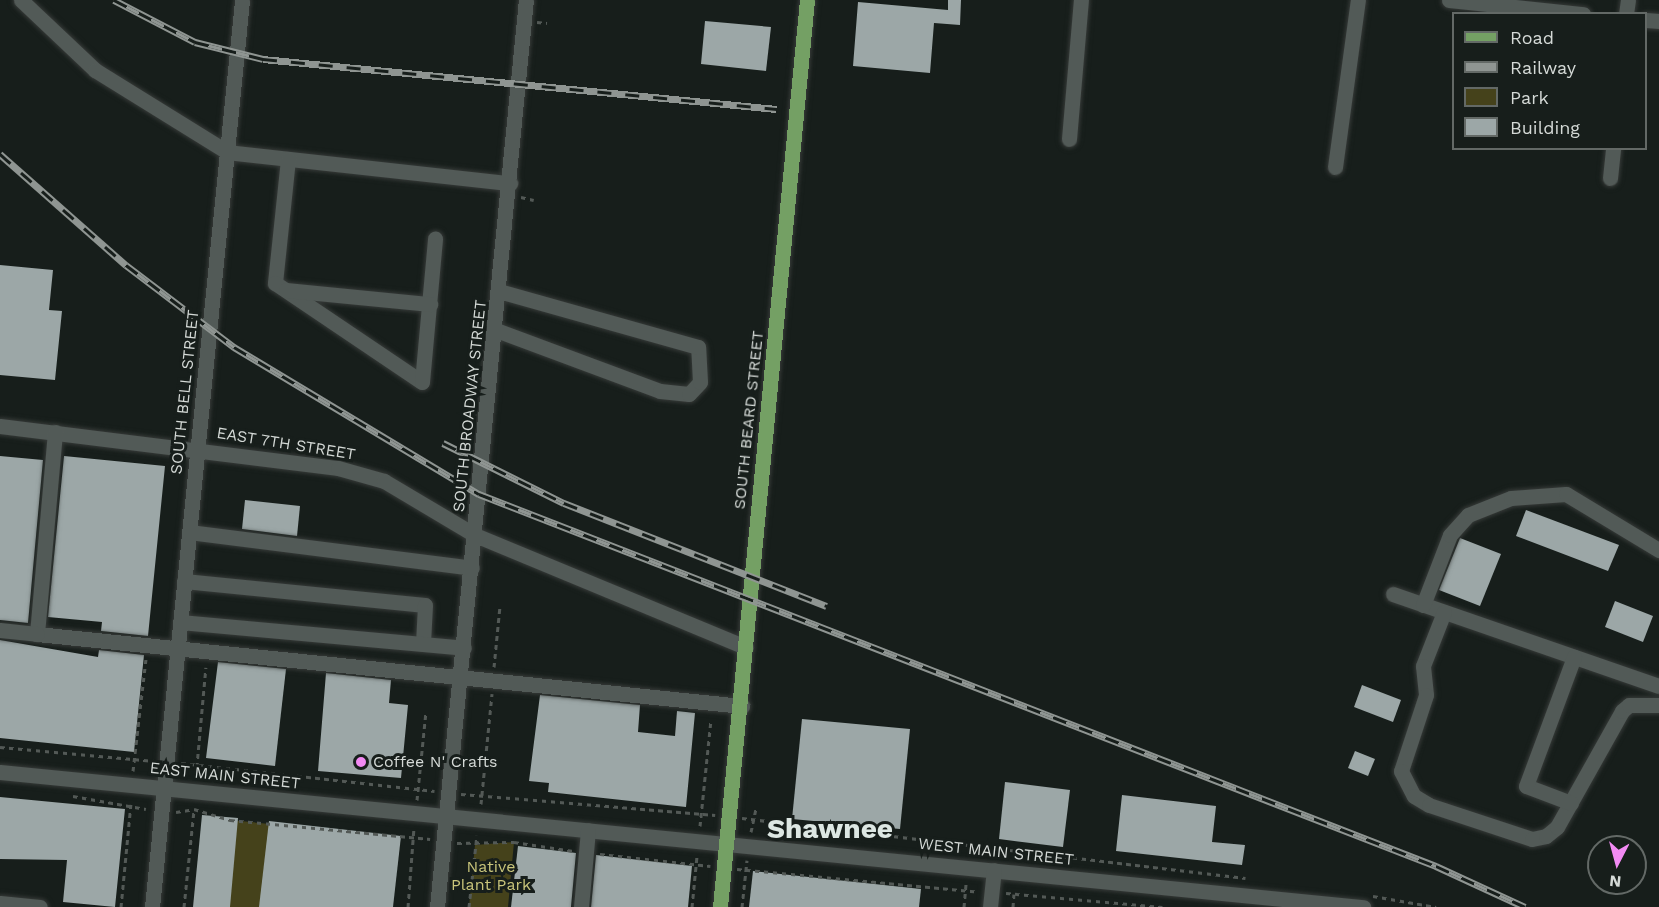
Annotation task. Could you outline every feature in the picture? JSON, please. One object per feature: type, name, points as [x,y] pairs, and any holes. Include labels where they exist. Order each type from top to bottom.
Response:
[{"type":"main road","name":"SOUTH BEARD STREET","points":[[720,907],[732,816],[807,0]]},
{"type":"street","points":[[21,0],[95,70],[227,152],[510,183]]},
{"type":"street","name":"SOUTH BELL STREET","points":[[152,907],[242,0]]},
{"type":"street","name":"SOUTH BROADWAY STREET","points":[[437,907],[496,330],[526,0]]},
{"type":"street","points":[[1069,140],[1081,0]]},
{"type":"street","points":[[1335,167],[1358,0]]},
{"type":"street","points":[[1449,0],[1492,2],[1568,12]]},
{"type":"street","points":[[1610,178],[1613,150]]},
{"type":"street","points":[[288,159],[274,283],[422,382],[435,239]]},
{"type":"street","points":[[285,290],[430,304]]},
{"type":"street","points":[[496,330],[660,391],[689,394],[700,382],[698,347],[499,291]]},
{"type":"street","name":"EAST 7TH STREET","points":[[0,426],[198,448],[338,468],[384,482],[475,535],[746,647]]},
{"type":"street","points":[[37,634],[55,432]]},
{"type":"street","points":[[1423,605],[1450,536],[1468,515],[1511,498],[1566,494],[1659,550]]},
{"type":"street","points":[[189,532],[471,568]]},
{"type":"street","points":[[184,580],[425,605],[423,644]]},
{"type":"street","points":[[1393,594],[1659,686]]},
{"type":"street","points":[[1444,612],[1423,666],[1426,695],[1402,762],[1405,783],[1429,805],[1532,839],[1557,827],[1622,711],[1629,705],[1659,705]]},
{"type":"street","points":[[180,622],[464,648]]},
{"type":"street","points":[[0,630],[742,706]]},
{"type":"street","points":[[1571,803],[1526,786],[1574,657]]},
{"type":"street","name":"EAST MAIN STREET","points":[[0,771],[446,816]]},
{"type":"street","name":"WEST MAIN STREET","points":[[446,816],[994,870],[1263,902],[1362,901]]},
{"type":"street","points":[[581,907],[588,830]]},
{"type":"street","points":[[991,900],[994,870]]},
{"type":"street","points":[[0,903],[40,907]]},
{"type":"path","points":[[469,907],[500,606]]},
{"type":"path","points":[[692,907],[711,720]]},
{"type":"path","points":[[0,747],[166,762],[448,793],[732,816],[1255,880]]},
{"type":"path","points":[[66,795],[131,803],[161,815],[194,809],[230,820],[475,845],[514,842],[991,900],[1162,907]]},
{"type":"path","points":[[1362,901],[1436,907]]},
{"type":"green space","points":[[230,820],[270,824],[262,907],[221,907]]},
{"type":"green space","name":"Native Plant Park","points":[[514,842],[508,907],[469,907],[475,845]]},
{"type":"building","points":[[948,0],[961,0],[960,25],[934,23],[930,73],[853,66],[858,2],[948,10]]},
{"type":"building","points":[[705,21],[771,27],[766,71],[701,64]]},
{"type":"building","points":[[0,265],[53,270],[49,310],[62,311],[55,380],[0,375]]},
{"type":"building","points":[[0,456],[43,460],[28,623],[0,620]]},
{"type":"building","points":[[64,456],[165,466],[148,636],[101,631],[102,622],[48,617]]},
{"type":"building","points":[[245,500],[300,506],[297,536],[242,529]]},
{"type":"building","points":[[1526,510],[1619,545],[1608,571],[1516,536]]},
{"type":"building","points":[[1460,538],[1501,554],[1480,606],[1439,590]]},
{"type":"building","points":[[1615,601],[1653,616],[1643,642],[1605,627]]},
{"type":"building","points":[[0,640],[98,657],[99,650],[144,655],[134,752],[0,738]]},
{"type":"building","points":[[218,662],[286,669],[275,766],[206,758]]},
{"type":"building","points":[[326,673],[391,680],[389,703],[408,705],[401,778],[318,771]]},
{"type":"building","points":[[1362,685],[1401,700],[1393,722],[1354,707]]},
{"type":"building","points":[[540,695],[640,705],[638,732],[675,736],[677,711],[695,713],[686,807],[548,792],[549,783],[529,781]]},
{"type":"building","points":[[802,719],[910,729],[900,829],[792,819]]},
{"type":"building","points":[[1355,751],[1375,759],[1368,776],[1348,768]]},
{"type":"building","points":[[1005,782],[1070,790],[1063,847],[999,839]]},
{"type":"building","points":[[1122,795],[1216,806],[1212,842],[1245,845],[1242,865],[1116,851]]},
{"type":"building","points":[[0,797],[125,809],[115,907],[63,902],[67,860],[0,859]]},
{"type":"building","points":[[202,815],[238,818],[230,907],[193,907]]},
{"type":"building","points":[[269,821],[401,836],[393,907],[259,907]]},
{"type":"building","points":[[518,846],[576,853],[571,907],[511,907]]},
{"type":"building","points":[[596,855],[692,866],[688,907],[591,907]]},
{"type":"building","points":[[753,871],[921,889],[919,907],[749,907]]},
{"type":"railway","points":[[114,0],[195,42],[263,59],[777,109]]},
{"type":"railway","points":[[0,154],[126,265],[234,347],[479,494],[1436,866],[1525,907]]},
{"type":"railway","points":[[443,443],[564,503],[827,606]]},
{"type":"place","name":"Coffee N' Crafts","points":[[361,762]]},
{"type":"district","name":"Shawnee","points":[[830,829]]}]
